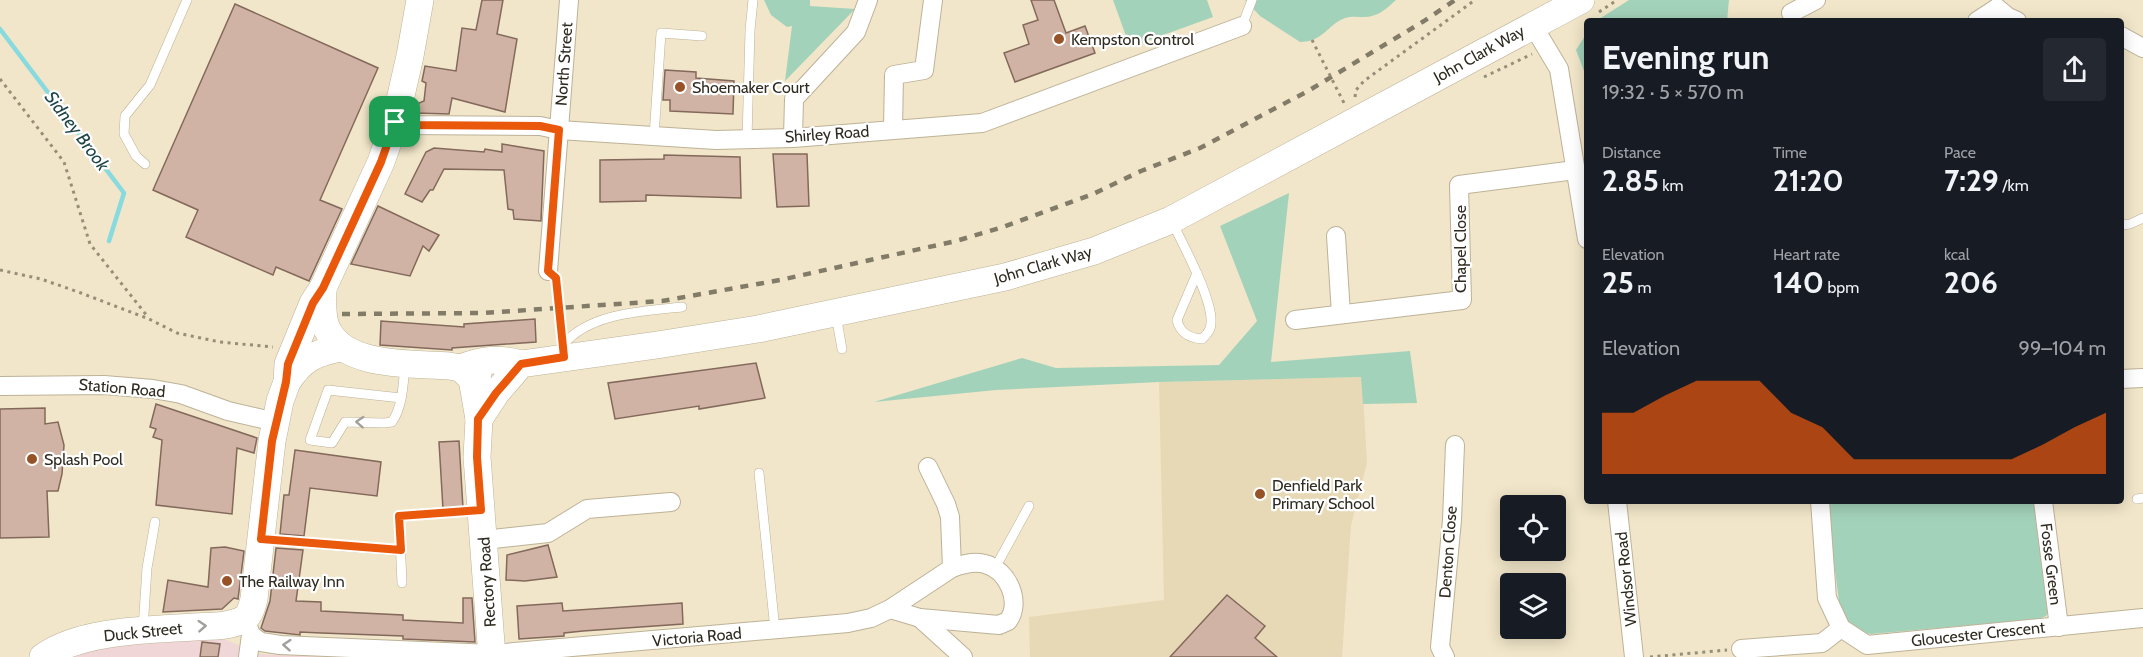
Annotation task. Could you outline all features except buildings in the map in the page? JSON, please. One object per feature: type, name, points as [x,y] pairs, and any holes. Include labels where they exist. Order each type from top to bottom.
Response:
[{"type":"main road","points":[[248,627],[254,599],[276,422],[288,364],[313,303],[323,288],[381,162],[406,80],[420,0]]},
{"type":"main road","name":"John Clark Way","points":[[521,364],[563,351],[657,345],[758,329],[1005,277],[1094,251],[1171,220],[1532,24],[1581,0]]},
{"type":"main road","points":[[323,288],[324,323],[333,339],[329,357],[360,363],[371,360],[461,368],[477,362],[498,360],[521,364]]},
{"type":"main road","points":[[304,324],[312,342],[331,350]]},
{"type":"main road","points":[[286,382],[300,365],[331,350]]},
{"type":"main road","points":[[478,419],[496,393],[521,364]]},
{"type":"main road","name":"Rectory Road","points":[[461,368],[472,379],[478,419],[477,448],[492,655]]},
{"type":"main road","name":"Duck Street","points":[[43,657],[79,639],[220,625],[248,627]]},
{"type":"street","name":"North Street","points":[[548,271],[568,0]]},
{"type":"street","points":[[793,138],[794,99],[856,32],[868,0]]},
{"type":"street","points":[[893,129],[894,75],[924,70],[933,0]]},
{"type":"street","points":[[1980,18],[1996,4],[2013,18]]},
{"type":"street","points":[[1532,24],[1559,69],[1584,222]]},
{"type":"street","name":"Shirley Road","points":[[395,122],[405,125],[540,126],[559,130],[716,140],[793,138],[982,123],[1242,26]]},
{"type":"street","points":[[2124,38],[2143,48]]},
{"type":"street","name":"Chapel Close","points":[[1295,320],[1462,300],[1459,185],[1575,170]]},
{"type":"street","points":[[1335,236],[1341,314]]},
{"type":"street","points":[[2124,379],[2143,378]]},
{"type":"street","name":"Station Road","points":[[0,386],[104,385],[153,389],[173,392],[228,411],[276,422]]},
{"type":"street","name":"Denton Close","points":[[1445,657],[1440,647],[1452,520],[1455,445]]},
{"type":"street","points":[[928,467],[950,517],[952,568]]},
{"type":"street","points":[[484,540],[548,533],[586,509],[671,502]]},
{"type":"street","name":"Windsor Road","points":[[1617,504],[1634,657]]},
{"type":"street","points":[[1741,649],[1822,643],[1841,628],[1827,598],[1820,504]]},
{"type":"street","name":"Fosse Green","points":[[2043,504],[2059,627]]},
{"type":"street","name":"Victoria Road","points":[[248,627],[261,642],[280,645],[492,655],[849,623],[871,618],[890,609],[952,568],[978,563],[995,568]]},
{"type":"street","points":[[890,609],[920,618],[999,625],[1008,621],[1014,606],[1013,595],[1003,574],[995,568]]},
{"type":"street","points":[[920,618],[963,657]]},
{"type":"street","name":"Gloucester Crescent","points":[[1841,628],[1867,645],[2143,618]]},
{"type":"street","points":[[248,627],[248,657]]},
{"type":"lane","points":[[145,164],[136,156],[124,134],[125,116],[150,85],[187,0]]},
{"type":"lane","points":[[747,139],[753,0]]},
{"type":"lane","points":[[1242,26],[1252,0]]},
{"type":"lane","points":[[654,136],[661,33],[702,36]]},
{"type":"lane","points":[[2124,225],[2143,218]]},
{"type":"lane","points":[[1171,220],[1197,273],[1211,315],[1209,332],[1202,339],[1192,339],[1179,328],[1177,320],[1197,273]]},
{"type":"lane","points":[[563,351],[570,336],[603,319],[682,307]]},
{"type":"lane","points":[[836,312],[842,349]]},
{"type":"lane","points":[[401,398],[328,390],[310,440],[332,443],[345,422],[392,422],[398,413],[401,398],[405,362]]},
{"type":"lane","points":[[759,473],[775,630]]},
{"type":"lane","points":[[995,568],[1029,506]]},
{"type":"lane","points":[[399,516],[402,583]]},
{"type":"lane","points":[[143,631],[147,568],[155,522]]},
{"type":"lane","points":[[261,539],[401,550]]},
{"type":"path","points":[[1359,106],[1355,98],[1356,90],[1364,81],[1475,0]]},
{"type":"path","points":[[1312,40],[1345,105]]},
{"type":"path","points":[[0,79],[64,162],[90,244],[149,319]]},
{"type":"path","points":[[0,270],[41,279],[149,319],[177,333],[220,342],[278,349]]},
{"type":"path","points":[[548,271],[556,278],[563,351]]},
{"type":"path","points":[[399,516],[481,510]]},
{"type":"path","points":[[1650,657],[1741,649]]},
{"type":"shaded area","name":"Denfield Park Primary School","points":[[1362,377],[1367,463],[1351,525],[1342,657],[1030,657],[1029,617],[1164,600],[1159,382]]},
{"type":"shaded area","points":[[222,638],[258,654],[332,657],[63,657],[90,648]]},
{"type":"green space","points":[[764,0],[810,0],[810,6],[855,9],[785,81],[792,26],[787,27],[771,15]]},
{"type":"green space","points":[[1113,0],[1207,0],[1213,17],[1130,47]]},
{"type":"green space","points":[[1245,0],[1396,0],[1378,14],[1369,17],[1345,18],[1320,36],[1300,42],[1260,16]]},
{"type":"green space","points":[[1629,0],[1729,0],[1727,18],[1601,18]]},
{"type":"green space","points":[[1584,38],[1584,71],[1576,50]]},
{"type":"green space","points":[[1289,193],[1271,362],[1410,351],[1417,403],[1363,404],[1361,377],[1159,382],[996,390],[874,402],[1022,358],[1056,368],[1219,365],[1257,321],[1220,226]]},
{"type":"green space","points":[[1826,504],[2038,504],[2051,608],[2046,616],[2039,619],[1871,634],[1859,632],[1851,627],[1840,609]]},
{"type":"waterway","name":"Sidney Brook","points":[[0,29],[124,193],[109,241]]},
{"type":"railway","points":[[342,314],[483,313],[662,301],[780,280],[956,241],[1003,227],[1093,194],[1141,171],[1200,148],[1308,91],[1455,0]]},
{"type":"place","name":"Kempston Control","points":[[1059,39]]},
{"type":"place","name":"Shoemaker Court","points":[[680,87]]},
{"type":"place","name":"Splash Pool","points":[[32,459]]},
{"type":"place","name":"Denfield Park Primary School","points":[[1260,494]]},
{"type":"place","name":"The Railway Inn","points":[[227,581]]},
{"type":"route","points":[[395,122],[405,125],[540,126],[559,130],[548,271],[556,278],[564,357],[521,364],[496,393],[478,419],[477,457],[481,510],[399,516],[401,550],[261,539],[272,441],[288,364],[313,303],[323,288],[381,162],[395,122]]}]
